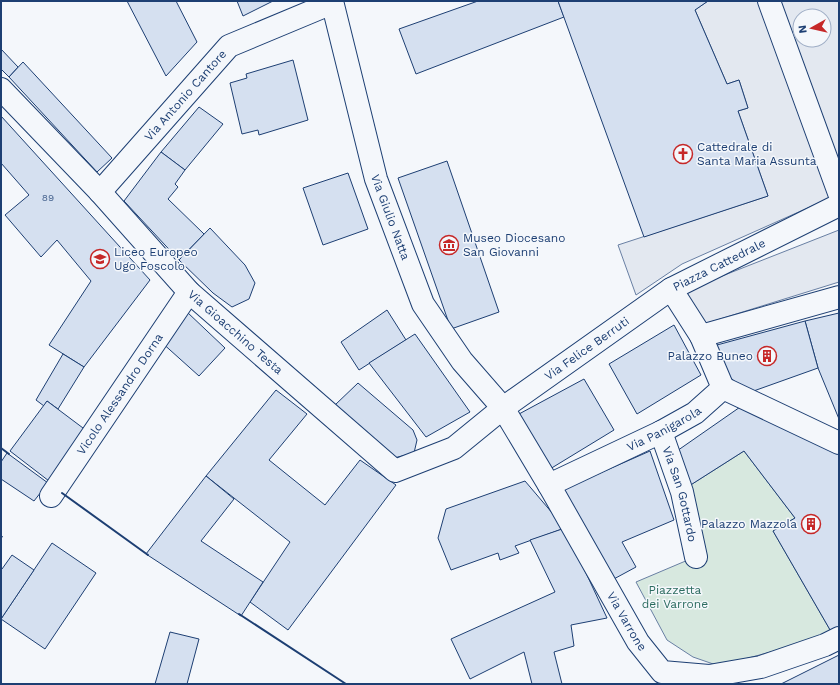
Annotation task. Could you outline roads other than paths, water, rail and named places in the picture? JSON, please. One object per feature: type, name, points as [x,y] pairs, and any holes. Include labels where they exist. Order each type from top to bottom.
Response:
[{"type":"street","points":[[768,1],[839,193]]},
{"type":"street","name":"Via Antonio Cantore","points":[[100,192],[229,46],[332,2]]},
{"type":"street","name":"Via Giulio Natta","points":[[332,2],[376,178],[423,304],[462,361],[503,408]]},
{"type":"street","name":"Via Gioacchino Testa","points":[[1,89],[100,192],[189,292],[395,471],[454,448],[503,408]]},
{"type":"street","name":"Piazza Cattedrale","points":[[701,336],[670,289],[839,204]]},
{"type":"street","name":"Via Felice Berruti","points":[[503,408],[670,289]]},
{"type":"street","name":"Vicolo Alessandro Dorna","points":[[51,496],[189,292]]},
{"type":"street","points":[[839,297],[701,336],[723,388],[839,443]]},
{"type":"street","name":"Via Panigarola","points":[[549,485],[661,432],[695,413],[723,388]]},
{"type":"street","name":"Via Varrone","points":[[503,408],[549,485],[638,642],[662,672],[709,676],[761,667],[825,645],[839,638]]},
{"type":"street","name":"Via San Gottardo","points":[[661,432],[682,492],[696,557]]},
{"type":"place","name":"Cattedrale di Santa Maria Assunta","points":[[683,154]]},
{"type":"place","name":"Museo Diocesano San Giovanni","points":[[449,245]]},
{"type":"place","name":"Liceo Europeo Ugo Foscolo","points":[[100,259]]},
{"type":"place","name":"Palazzo Buneo","points":[[767,356]]},
{"type":"place","name":"Palazzo Mazzola","points":[[811,524]]},
{"type":"park label","name":"Piazzetta dei Varrone","points":[[675,597]]}]
